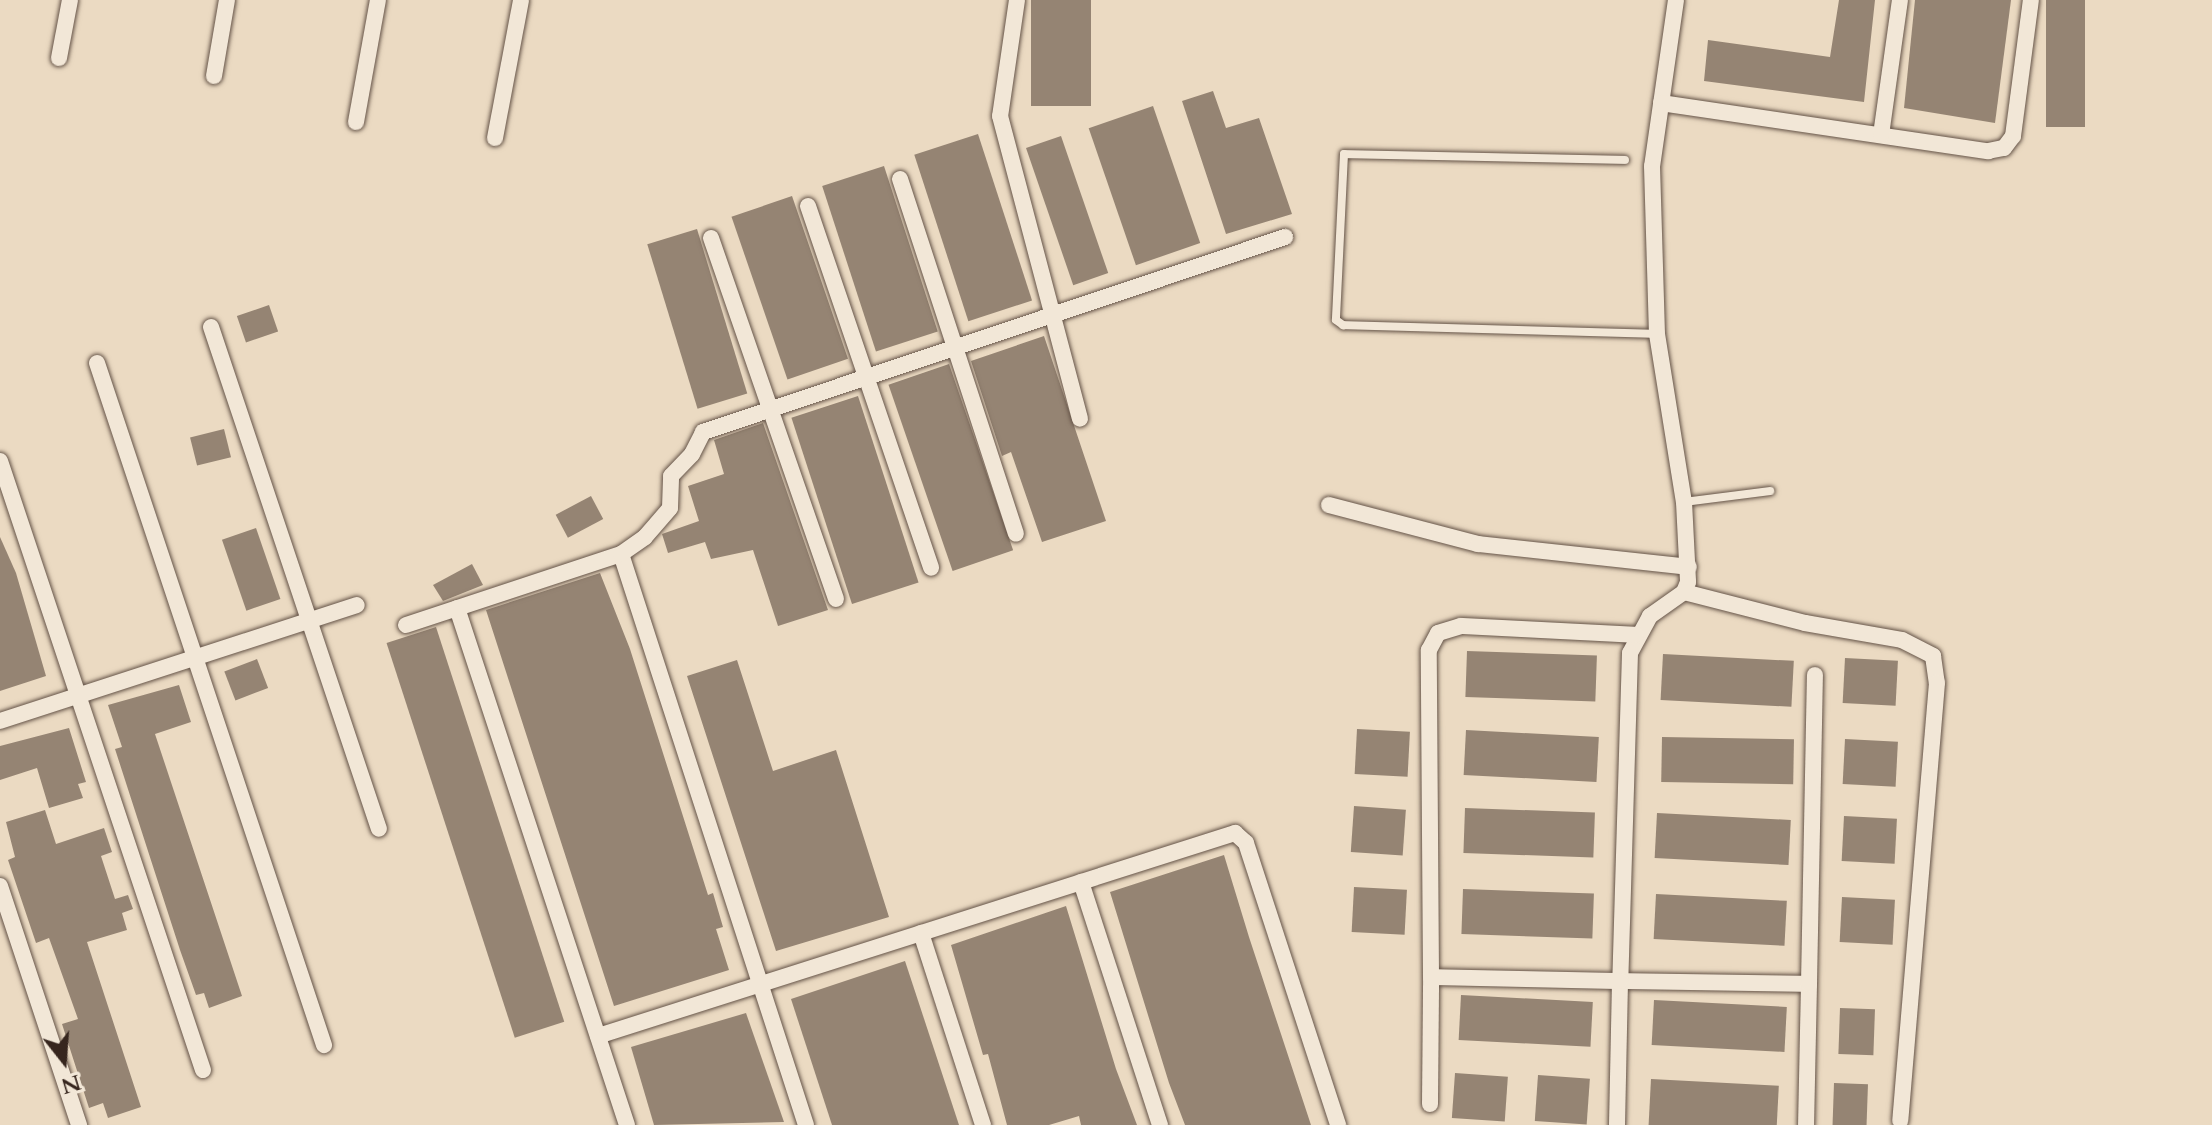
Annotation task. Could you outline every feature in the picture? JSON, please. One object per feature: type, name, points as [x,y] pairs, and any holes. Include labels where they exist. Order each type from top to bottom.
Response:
[{"type":"street","points":[[59,58],[70,0]]},
{"type":"street","points":[[214,76],[227,0]]},
{"type":"street","points":[[356,122],[378,0]]},
{"type":"street","points":[[495,138],[521,0]]},
{"type":"street","points":[[1017,0],[1000,116],[1080,419]]},
{"type":"street","points":[[1617,1125],[1630,653],[1636,635],[1650,616],[1684,592],[1689,567],[1684,502],[1657,334],[1652,166],[1676,0]]},
{"type":"street","points":[[1881,135],[1900,0]]},
{"type":"street","points":[[1661,103],[1988,151],[2004,148],[2013,136],[2031,0]]},
{"type":"street","points":[[900,179],[1016,534]]},
{"type":"street","points":[[808,206],[869,376],[931,568]]},
{"type":"street","points":[[406,625],[621,554],[645,537],[670,508],[671,476],[703,432],[1285,237]]},
{"type":"street","points":[[711,238],[836,599]]},
{"type":"street","points":[[211,327],[312,620],[379,829]]},
{"type":"street","points":[[97,363],[324,1045]]},
{"type":"street","points":[[0,461],[203,1070]]},
{"type":"street","points":[[1329,505],[1478,544],[1689,567]]},
{"type":"street","points":[[621,554],[806,1125]]},
{"type":"street","points":[[1684,592],[1805,623],[1902,640],[1933,656],[1937,683],[1900,1120]]},
{"type":"street","points":[[0,721],[357,605]]},
{"type":"street","points":[[457,608],[627,1125]]},
{"type":"street","points":[[1430,1104],[1429,650],[1438,633],[1461,626],[1636,635]]},
{"type":"street","points":[[1806,1125],[1815,675]]},
{"type":"street","points":[[598,1036],[1081,882],[1223,833],[1242,838],[1338,1125]]},
{"type":"street","points":[[1081,882],[1160,1125]]},
{"type":"street","points":[[0,886],[79,1125]]},
{"type":"street","points":[[921,933],[983,1125]]},
{"type":"street","points":[[1431,977],[1809,984]]},
{"type":"lane","points":[[1625,160],[1344,154],[1336,320],[1343,325],[1657,334]]},
{"type":"lane","points":[[1684,502],[1770,491]]},
{"type":"building","points":[[1031,0],[1091,0],[1091,106],[1031,106]]},
{"type":"building","points":[[1839,0],[1875,0],[1864,102],[1704,81],[1708,40],[1830,57]]},
{"type":"building","points":[[1915,0],[2011,0],[1995,123],[1904,108]]},
{"type":"building","points":[[2046,0],[2085,0],[2085,127],[2046,127]]},
{"type":"building","points":[[1213,91],[1226,128],[1259,118],[1292,214],[1226,234],[1182,101]]},
{"type":"building","points":[[1153,106],[1200,243],[1136,265],[1089,128]]},
{"type":"building","points":[[978,134],[1032,300],[968,321],[914,155]]},
{"type":"building","points":[[1061,136],[1108,273],[1073,285],[1026,148]]},
{"type":"building","points":[[884,166],[938,331],[876,352],[822,186]]},
{"type":"building","points":[[792,196],[848,359],[787,379],[731,217]]},
{"type":"building","points":[[697,229],[747,393],[698,409],[647,244]]},
{"type":"building","points":[[269,305],[278,331],[246,343],[237,316]]},
{"type":"building","points":[[1044,336],[1106,521],[1042,542],[1011,452],[1002,456],[971,361]]},
{"type":"building","points":[[949,364],[1013,550],[953,571],[888,385]]},
{"type":"building","points":[[858,396],[919,582],[852,604],[791,418]]},
{"type":"building","points":[[763,423],[828,610],[778,626],[753,550],[711,559],[705,542],[668,553],[662,534],[699,521],[688,486],[724,474],[714,440]]},
{"type":"building","points":[[224,429],[231,457],[197,466],[190,437]]},
{"type":"building","points":[[591,496],[603,519],[568,538],[556,515]]},
{"type":"building","points":[[256,528],[280,599],[246,611],[222,540]]},
{"type":"building","points":[[0,537],[16,573],[46,676],[0,691]]},
{"type":"building","points":[[472,564],[483,585],[443,601],[433,585]]},
{"type":"building","points":[[600,573],[630,649],[708,895],[713,893],[723,927],[716,929],[729,970],[614,1006],[486,610]]},
{"type":"building","points":[[436,627],[564,1022],[515,1038],[387,643]]},
{"type":"building","points":[[1467,651],[1597,656],[1595,702],[1465,697]]},
{"type":"building","points":[[1663,654],[1794,661],[1791,707],[1661,700]]},
{"type":"building","points":[[1845,658],[1898,661],[1896,706],[1843,703]]},
{"type":"building","points":[[257,659],[268,688],[235,700],[224,672]]},
{"type":"building","points":[[737,660],[773,771],[836,750],[889,917],[776,951],[687,676]]},
{"type":"building","points":[[179,685],[191,722],[155,734],[242,996],[209,1008],[204,993],[196,995],[180,950],[115,749],[122,747],[108,705]]},
{"type":"building","points":[[69,728],[86,782],[78,784],[83,798],[49,808],[37,768],[0,780],[0,746]]},
{"type":"building","points":[[1357,729],[1410,732],[1408,777],[1355,774]]},
{"type":"building","points":[[1466,730],[1599,737],[1596,782],[1464,775]]},
{"type":"building","points":[[1662,737],[1794,739],[1793,784],[1661,782]]},
{"type":"building","points":[[1845,739],[1898,742],[1896,787],[1843,784]]},
{"type":"building","points":[[1354,806],[1406,810],[1403,856],[1351,852]]},
{"type":"building","points":[[1465,808],[1595,813],[1593,858],[1463,853]]},
{"type":"building","points":[[45,810],[56,844],[104,828],[112,852],[101,856],[115,899],[128,895],[133,909],[122,913],[127,930],[87,942],[141,1107],[108,1118],[103,1103],[89,1108],[62,1024],[78,1019],[49,938],[36,943],[8,860],[15,857],[6,822]]},
{"type":"building","points":[[1657,813],[1791,820],[1788,865],[1655,858]]},
{"type":"building","points":[[1844,816],[1897,819],[1895,864],[1842,861]]},
{"type":"building","points":[[1224,855],[1311,1125],[1185,1125],[1169,1083],[1110,892]]},
{"type":"building","points":[[1354,887],[1407,890],[1405,935],[1352,932]]},
{"type":"building","points":[[1463,889],[1594,894],[1592,939],[1461,934]]},
{"type":"building","points":[[1656,894],[1787,901],[1784,946],[1654,939]]},
{"type":"building","points":[[1842,897],[1895,900],[1893,945],[1840,942]]},
{"type":"building","points":[[1066,906],[1116,1069],[1137,1125],[1081,1125],[1079,1116],[1049,1125],[1007,1125],[988,1054],[983,1055],[951,945]]},
{"type":"building","points":[[905,961],[959,1125],[832,1125],[791,999]]},
{"type":"building","points":[[1461,995],[1593,1002],[1590,1047],[1459,1040]]},
{"type":"building","points":[[1654,1000],[1787,1007],[1784,1052],[1652,1045]]},
{"type":"building","points":[[1840,1008],[1875,1009],[1873,1055],[1838,1054]]},
{"type":"building","points":[[746,1013],[784,1122],[654,1125],[631,1047]]},
{"type":"building","points":[[1455,1073],[1508,1077],[1505,1122],[1452,1118]]},
{"type":"building","points":[[1538,1075],[1590,1079],[1587,1125],[1535,1121]]},
{"type":"building","points":[[1651,1079],[1779,1086],[1777,1125],[1649,1125]]},
{"type":"building","points":[[1834,1083],[1868,1084],[1867,1125],[1833,1125]]}]
